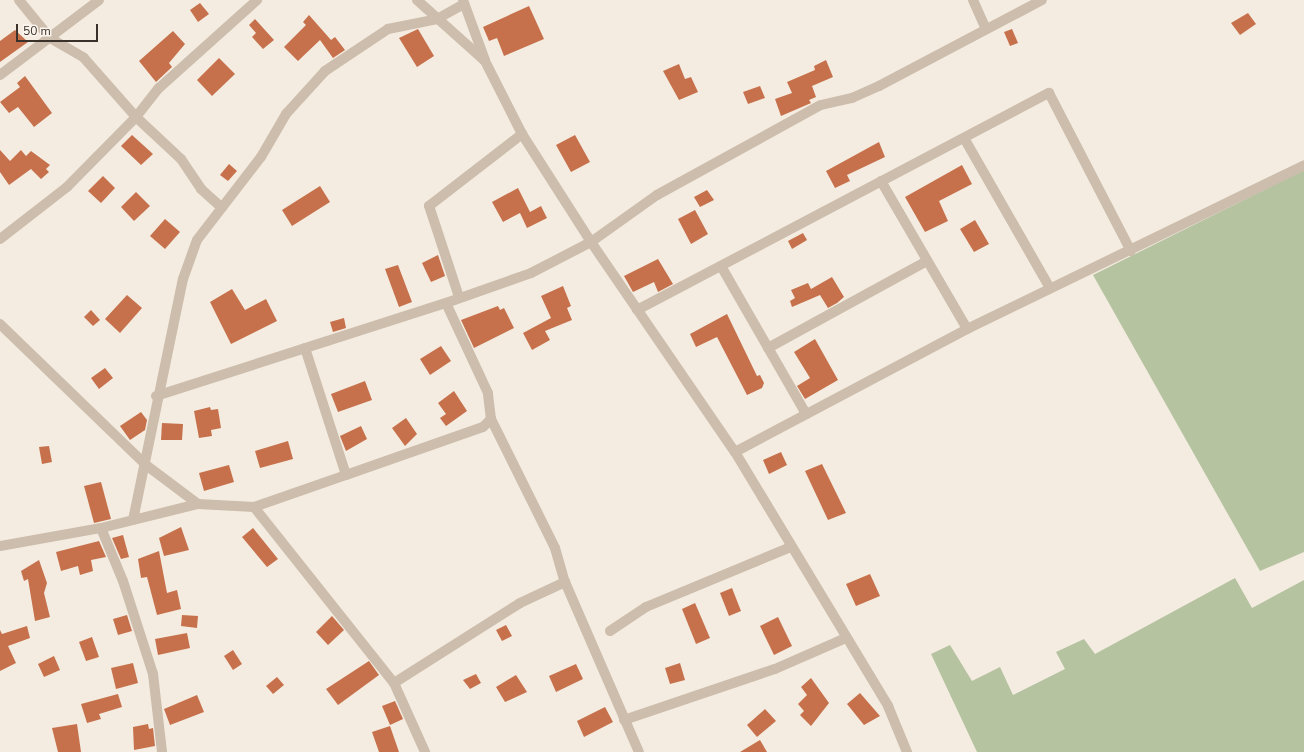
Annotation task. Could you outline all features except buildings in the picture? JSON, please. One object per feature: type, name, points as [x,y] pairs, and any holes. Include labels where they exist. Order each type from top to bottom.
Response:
[{"type":"street","points":[[19,0],[50,38],[84,58],[136,117],[181,159],[201,189],[222,208]]},
{"type":"street","points":[[0,75],[99,0]]},
{"type":"street","points":[[0,239],[67,187],[136,117],[159,88],[257,0]]},
{"type":"street","points":[[417,0],[485,61]]},
{"type":"street","points":[[973,0],[986,29]]},
{"type":"street","points":[[156,396],[446,304],[459,297],[531,273],[591,242],[657,195],[821,105],[852,98],[1042,0]]},
{"type":"street","points":[[133,520],[146,465],[156,396],[183,279],[197,240],[261,158],[286,114],[325,71],[388,29],[437,19],[463,2],[485,61],[522,134],[591,242],[735,452],[888,706],[907,752]]},
{"type":"street","points":[[637,310],[1049,94],[1131,251]]},
{"type":"street","points":[[459,297],[429,206],[522,134]]},
{"type":"street","points":[[964,138],[1050,288]]},
{"type":"street","points":[[735,452],[967,329],[1050,288],[1131,251],[1304,165]]},
{"type":"street","points":[[881,181],[967,329]]},
{"type":"street","points":[[768,348],[927,261]]},
{"type":"street","points":[[721,266],[806,414]]},
{"type":"street","points":[[446,304],[488,393],[491,419],[555,548],[565,582],[639,752]]},
{"type":"street","points":[[0,324],[146,465],[198,504]]},
{"type":"street","points":[[305,348],[346,475]]},
{"type":"street","points":[[0,546],[101,528],[198,504],[254,507],[482,427],[491,419]]},
{"type":"street","points":[[254,507],[394,682],[425,752]]},
{"type":"street","points":[[101,528],[130,600],[154,674],[162,752]]},
{"type":"street","points":[[610,631],[646,607],[791,547]]},
{"type":"street","points":[[394,682],[520,603],[565,582]]},
{"type":"street","points":[[624,720],[775,669],[846,638]]},
{"type":"green space","points":[[1304,170],[1304,552],[1260,571],[1093,275]]},
{"type":"green space","points":[[1235,578],[1252,608],[1304,580],[1304,752],[977,752],[931,654],[950,645],[972,681],[1000,667],[1013,695],[1065,669],[1056,652],[1084,639],[1095,654]]}]
